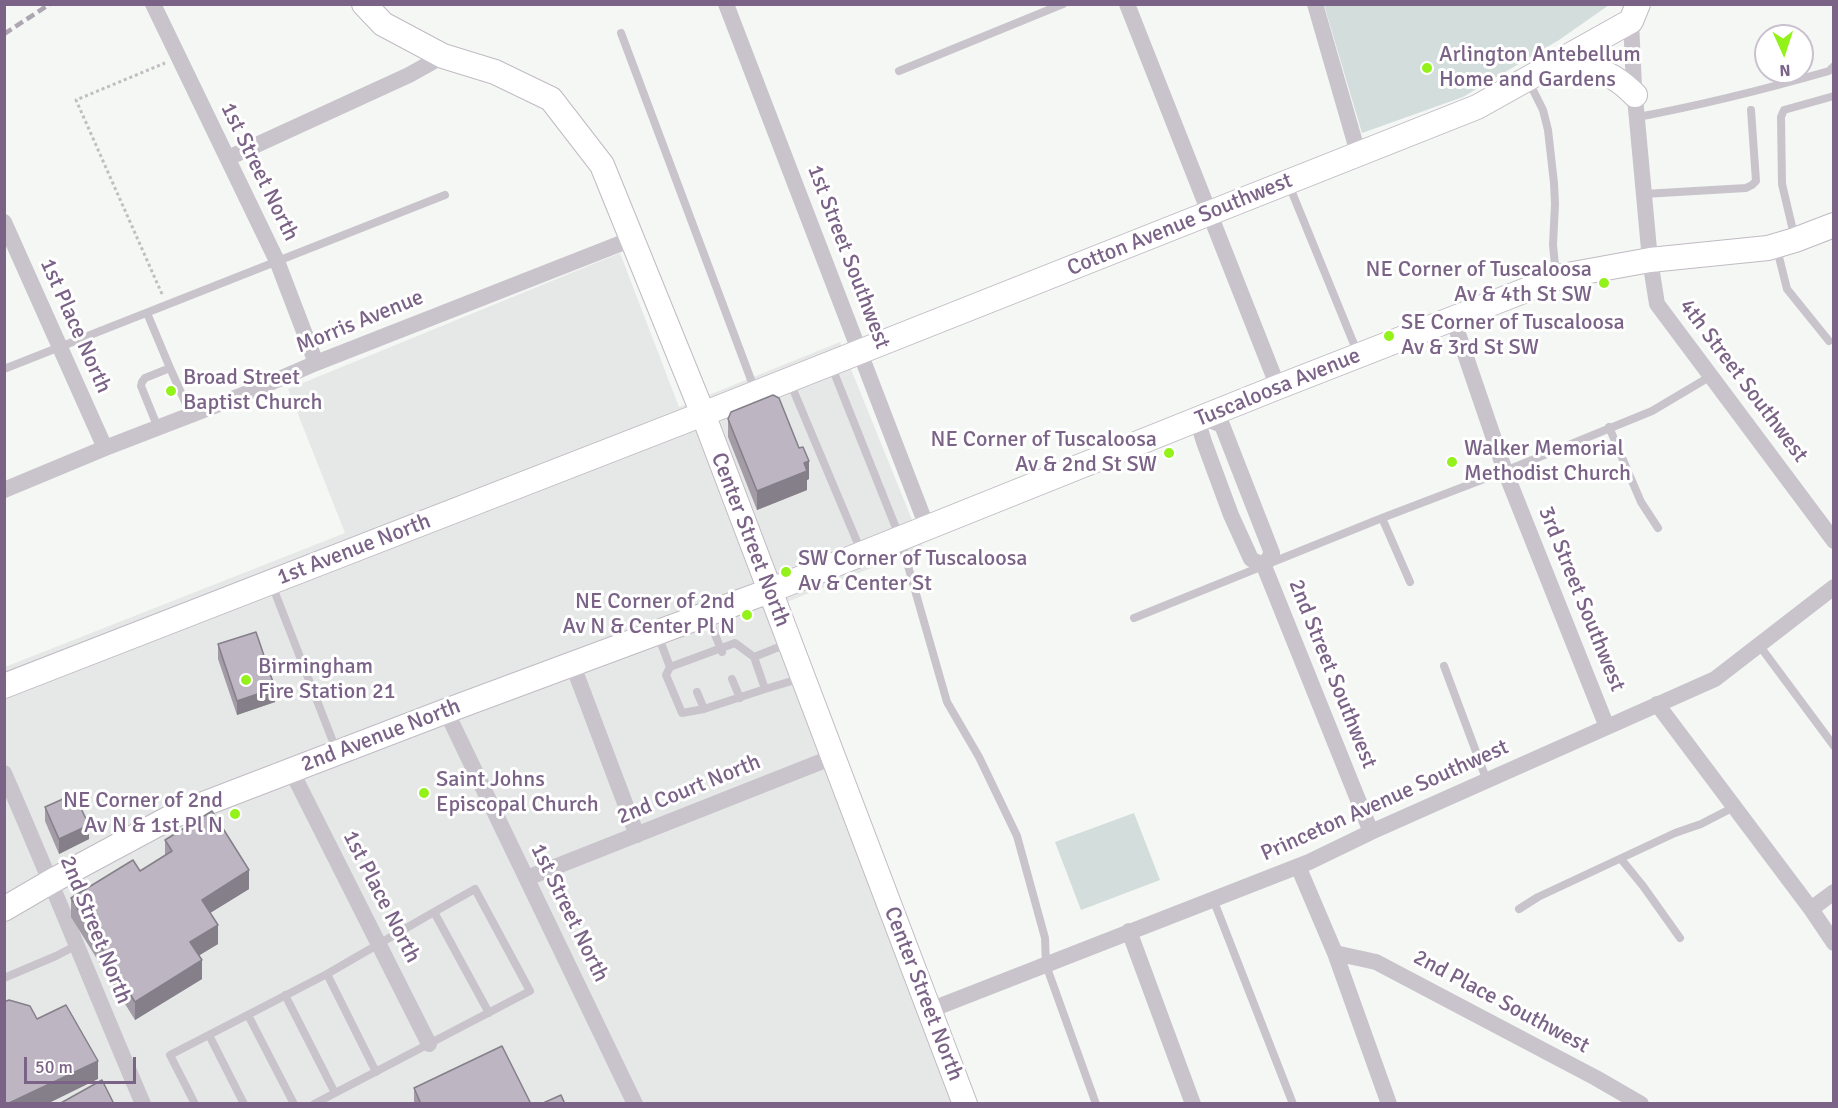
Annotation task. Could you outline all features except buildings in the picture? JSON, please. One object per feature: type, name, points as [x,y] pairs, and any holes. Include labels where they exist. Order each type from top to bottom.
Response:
[{"type":"street","name":"1st Street North","points":[[153,4],[277,261],[316,363]]},
{"type":"street","name":"Center Street North","points":[[364,4],[384,24],[443,56],[495,72],[551,99],[603,165],[703,414],[965,1104]]},
{"type":"street","name":"1st Street Southwest","points":[[726,4],[927,527]]},
{"type":"street","points":[[1127,4],[1278,387]]},
{"type":"street","points":[[1315,4],[1358,153]]},
{"type":"street","name":"Cotton Avenue Southwest","points":[[703,414],[1478,107],[1634,13]]},
{"type":"street","name":"4th Street Southwest","points":[[1634,13],[1636,106],[1650,260],[1657,304],[1833,541]]},
{"type":"street","points":[[228,158],[409,75],[443,56]]},
{"type":"street","points":[[1527,79],[1573,69],[1608,72],[1620,80],[1636,106]]},
{"type":"street","name":"1st Place North","points":[[4,222],[105,448]]},
{"type":"street","name":"Tuscaloosa Avenue","points":[[770,591],[1278,387],[1556,279],[1650,260],[1786,243],[1833,225]]},
{"type":"street","name":"Morris Avenue","points":[[4,490],[316,363],[632,239]]},
{"type":"street","name":"3rd Street Southwest","points":[[1453,319],[1505,471],[1607,727]]},
{"type":"street","name":"1st Avenue North","points":[[4,686],[703,414]]},
{"type":"street","name":"2nd Street Southwest","points":[[1264,566],[1272,553],[1222,425],[1205,418],[1200,429],[1231,515],[1251,559],[1264,566],[1371,832]]},
{"type":"street","name":"Princeton Avenue Southwest","points":[[930,1010],[1298,866],[1715,679],[1833,587]]},
{"type":"street","name":"2nd Avenue North","points":[[4,909],[174,815],[572,663],[770,591]]},
{"type":"street","points":[[572,663],[637,835]]},
{"type":"street","name":"3rd Street Southwest","points":[[1657,704],[1811,909],[1833,943]]},
{"type":"street","name":"1st Street North","points":[[446,711],[635,1104]]},
{"type":"street","name":"2nd Court North","points":[[527,878],[833,757]]},
{"type":"street","name":"1st Place North","points":[[291,770],[429,1044]]},
{"type":"street","name":"2nd Street North","points":[[4,773],[52,881],[143,1104]]},
{"type":"street","points":[[1298,866],[1335,953],[1389,1104]]},
{"type":"street","points":[[1811,909],[1833,892]]},
{"type":"street","points":[[1129,932],[1193,1104]]},
{"type":"street","name":"2nd Place Southwest","points":[[1335,953],[1376,962],[1641,1104]]},
{"type":"lane","points":[[899,71],[1064,4]]},
{"type":"lane","points":[[621,33],[756,393]]},
{"type":"lane","points":[[1636,106],[1688,108],[1786,84],[1829,71],[1833,66]]},
{"type":"lane","points":[[1527,79],[1543,110],[1548,130],[1554,183],[1553,245],[1556,279]]},
{"type":"lane","points":[[1829,341],[1787,289],[1781,117],[1784,110],[1833,96]]},
{"type":"lane","points":[[1644,194],[1746,188],[1752,185],[1756,181],[1751,110]]},
{"type":"lane","points":[[1288,182],[1359,356]]},
{"type":"lane","points":[[4,369],[445,195]]},
{"type":"lane","points":[[147,313],[191,415]]},
{"type":"lane","points":[[831,364],[900,538],[947,702],[979,757],[1017,836],[1045,938],[1046,964],[1096,1104]]},
{"type":"lane","points":[[158,428],[141,386],[145,378],[170,368]]},
{"type":"lane","name":"2nd Street Southwest","points":[[1264,566],[1652,411],[1711,376]]},
{"type":"lane","points":[[789,380],[862,553]]},
{"type":"lane","points":[[1610,427],[1641,502],[1658,528]]},
{"type":"lane","points":[[1382,518],[1410,582]]},
{"type":"lane","points":[[1134,618],[1264,566]]},
{"type":"lane","points":[[271,582],[337,752]]},
{"type":"lane","points":[[707,614],[722,651]]},
{"type":"lane","points":[[657,632],[670,667],[666,675],[682,713],[704,710],[803,678]]},
{"type":"lane","points":[[670,667],[686,665],[722,651],[735,643],[754,657],[765,690]]},
{"type":"lane","points":[[754,657],[789,643]]},
{"type":"lane","points":[[1759,645],[1833,746]]},
{"type":"lane","points":[[1444,666],[1488,781]]},
{"type":"lane","points":[[732,679],[740,698]]},
{"type":"lane","points":[[697,692],[704,710]]},
{"type":"lane","points":[[1520,909],[1538,897],[1734,807]]},
{"type":"lane","points":[[1621,859],[1680,938]]},
{"type":"lane","points":[[195,1104],[170,1055],[327,974],[476,889],[530,991],[335,1093],[324,1101],[314,1104]]},
{"type":"lane","points":[[1213,899],[1293,1104]]},
{"type":"lane","points":[[434,912],[489,1013]]},
{"type":"lane","points":[[4,978],[77,945]]},
{"type":"lane","points":[[327,974],[376,1072]]},
{"type":"lane","points":[[285,995],[335,1093]]},
{"type":"lane","points":[[248,1015],[294,1104]]},
{"type":"lane","points":[[209,1035],[244,1104]]},
{"type":"path","points":[[167,305],[76,100],[178,58]]},
{"type":"shaded area","name":"Arlington Antebellum Home and Gardens","points":[[1324,5],[1609,5],[1559,40],[1463,97],[1362,133]]},
{"type":"shaded area","points":[[620,253],[679,407],[840,342],[923,547],[787,602],[976,1103],[5,1104],[5,667],[345,533],[288,389]]},
{"type":"shaded area","points":[[1134,813],[1160,880],[1081,910],[1055,842]]},
{"type":"railway","points":[[4,34],[50,4]]},
{"type":"place","name":"Arlington Antebellum Home and Gardens","points":[[1427,68]]},
{"type":"place","name":"NE Corner of Tuscaloosa Av & 4th St SW","points":[[1604,283]]},
{"type":"place","name":"SE Corner of Tuscaloosa Av & 3rd St SW","points":[[1389,336]]},
{"type":"place","name":"Broad Street Baptist Church","points":[[171,391]]},
{"type":"place","name":"NE Corner of Tuscaloosa Av & 2nd St SW","points":[[1169,453]]},
{"type":"place","name":"Walker Memorial Methodist Church","points":[[1452,462]]},
{"type":"place","name":"SW Corner of Tuscaloosa Av & Center St","points":[[786,572]]},
{"type":"place","name":"NE Corner of 2nd Av N & Center Pl N","points":[[747,615]]},
{"type":"place","name":"Birmingham Fire Station 21","points":[[246,680]]},
{"type":"place","name":"Saint Johns Episcopal Church","points":[[424,793]]},
{"type":"place","name":"NE Corner of 2nd Av N & 1st Pl N","points":[[235,814]]}]
